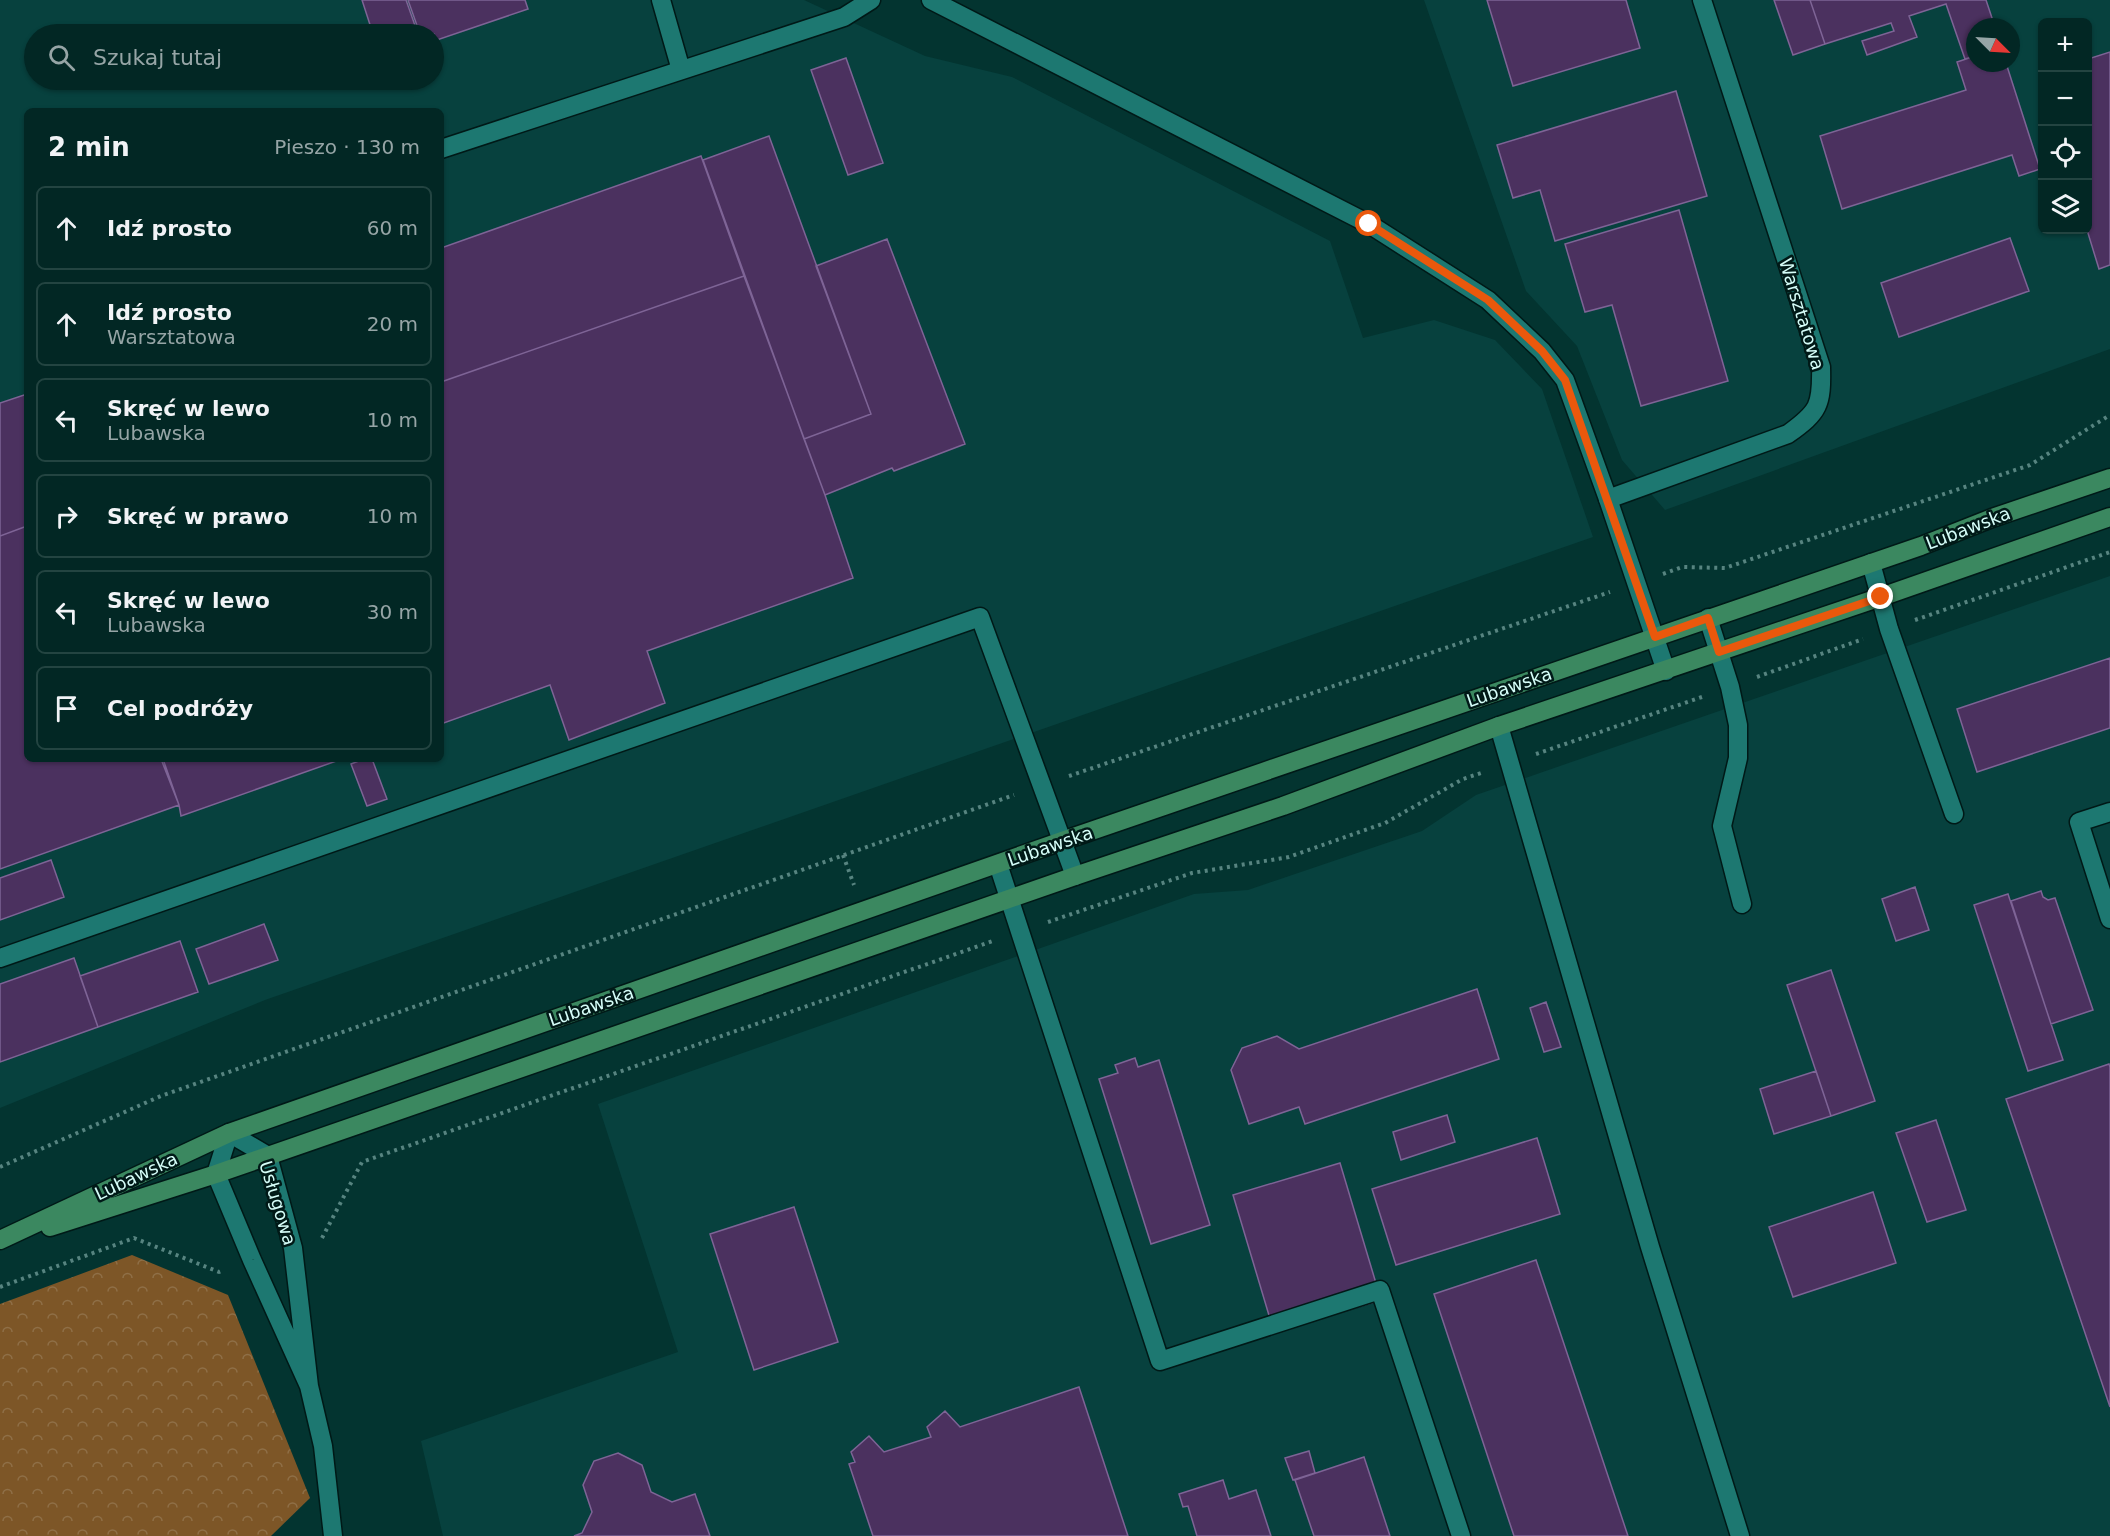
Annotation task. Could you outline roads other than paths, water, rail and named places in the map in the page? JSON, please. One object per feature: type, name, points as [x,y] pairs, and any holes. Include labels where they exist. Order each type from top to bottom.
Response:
[{"type":"main road","name":"Lubawska","points":[[0,1241],[229,1132],[1062,840],[1921,546],[1992,518],[2110,478]]},
{"type":"main road","name":"Lubawska","points":[[0,1241],[216,1174],[1283,806],[1499,726],[1666,671],[2110,517]]},
{"type":"street","points":[[661,0],[681,70]]},
{"type":"street","points":[[444,148],[844,17],[871,0]]},
{"type":"street","points":[[932,0],[1369,224],[1488,300],[1542,351],[1565,380],[1666,671]]},
{"type":"street","name":"Warsztatowa","points":[[1608,499],[1788,434],[1810,418],[1821,394],[1821,367],[1702,0]]},
{"type":"street","points":[[1871,562],[1889,629],[1954,814]]},
{"type":"street","points":[[0,958],[980,617],[1075,876]]},
{"type":"street","points":[[1708,618],[1738,725],[1738,758],[1722,826],[1742,904]]},
{"type":"street","points":[[1499,726],[1650,1247],[1740,1536]]},
{"type":"street","points":[[2110,812],[2079,822],[2110,919]]},
{"type":"street","points":[[998,864],[1160,1361],[1380,1290],[1461,1536]]},
{"type":"street","points":[[216,1174],[229,1132]]},
{"type":"street","name":"Usługowa","points":[[229,1132],[268,1156],[293,1248],[309,1386],[323,1446],[333,1536]]},
{"type":"street","name":"Usługowa","points":[[216,1174],[309,1386]]}]
